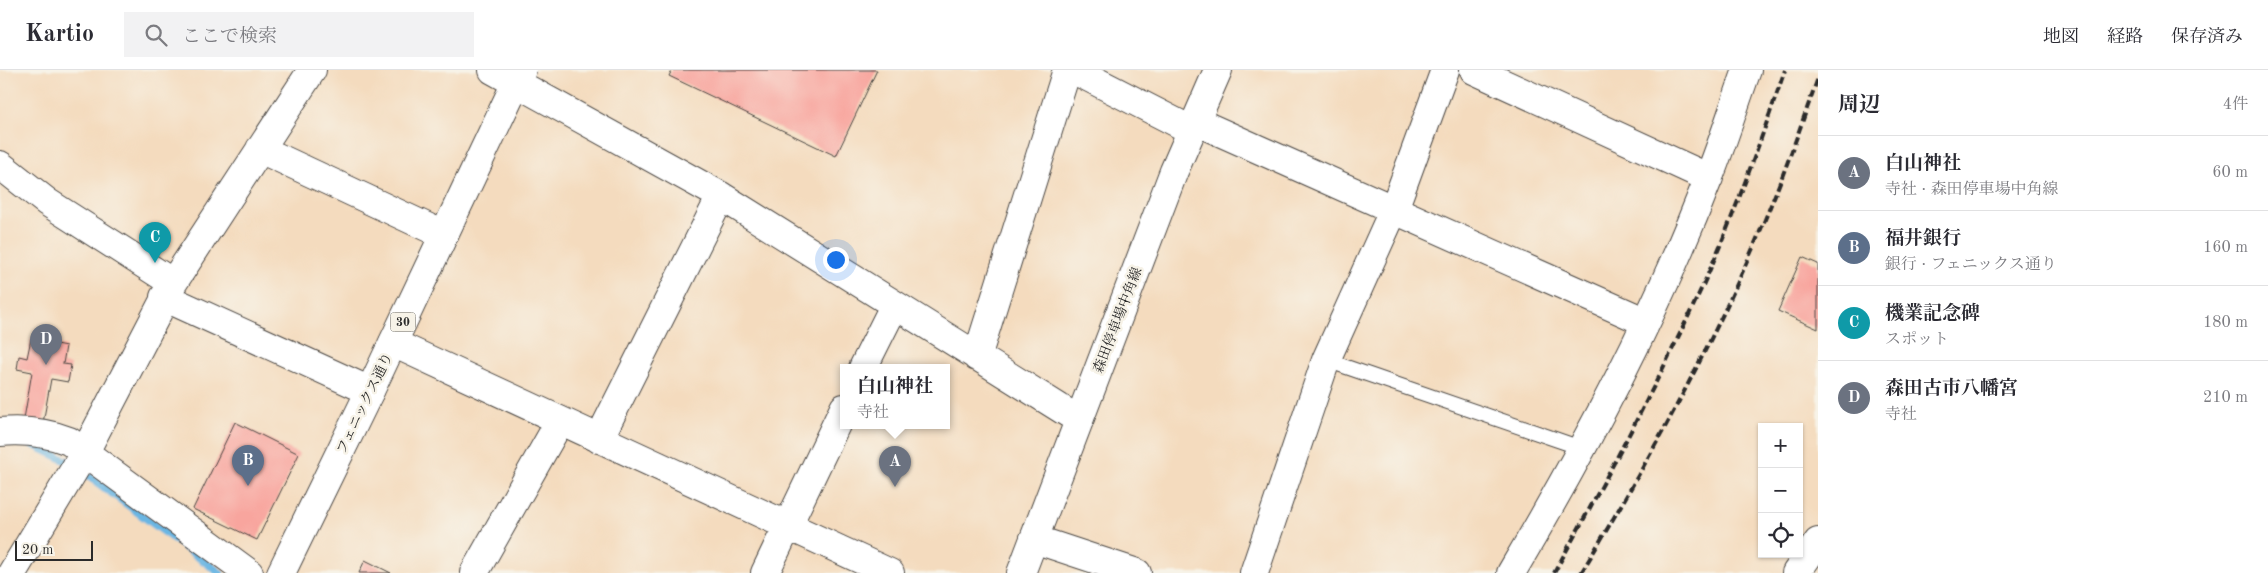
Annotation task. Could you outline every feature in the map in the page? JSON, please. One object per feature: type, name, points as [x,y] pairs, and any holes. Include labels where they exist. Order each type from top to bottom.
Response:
[{"type":"street","points":[[12,573],[86,452],[169,290],[312,70]]},
{"type":"street","points":[[977,357],[1067,70]]},
{"type":"street","points":[[1074,70],[1193,125],[1394,209],[1646,322]]},
{"type":"street","name":"森田停車場中角線","points":[[1021,573],[1193,125],[1218,70]]},
{"type":"street","points":[[1254,573],[1326,360],[1394,209],[1445,70]]},
{"type":"street","points":[[1474,70],[1709,178]]},
{"type":"street","points":[[1511,573],[1617,382],[1646,322],[1709,178],[1747,70]]},
{"type":"street","points":[[510,74],[720,196],[1079,420]]},
{"type":"street","name":"フェニックス通り","points":[[281,573],[444,235],[510,74]]},
{"type":"street","points":[[260,149],[444,235]]},
{"type":"street","points":[[0,165],[47,202],[169,290],[370,391]]},
{"type":"street","points":[[600,439],[720,196]]},
{"type":"street","points":[[865,364],[894,306]]},
{"type":"street","points":[[393,343],[890,573]]},
{"type":"street","points":[[764,573],[840,416]]},
{"type":"street","points":[[474,573],[560,420]]},
{"type":"street","points":[[0,432],[22,430],[51,434],[68,441],[86,452],[249,573]]},
{"type":"street","points":[[1034,539],[1137,573]]},
{"type":"street","points":[[1796,573],[1818,542]]},
{"type":"lane","points":[[1326,360],[1581,448]]},
{"type":"building","points":[[672,70],[877,70],[836,156],[669,76]]},
{"type":"building","points":[[1802,257],[1818,264],[1818,329],[1778,311]]},
{"type":"building","points":[[31,339],[66,346],[63,364],[71,365],[68,382],[51,379],[43,423],[24,419],[32,372],[17,369],[19,356],[27,358]]},
{"type":"building","points":[[235,422],[299,454],[257,540],[193,509]]},
{"type":"building","points":[[365,560],[391,573],[359,573]]},
{"type":"waterway","points":[[27,442],[71,463],[220,573]]},
{"type":"railway","points":[[1554,573],[1632,429],[1704,283],[1737,204],[1785,70]]},
{"type":"railway","points":[[1581,573],[1659,438],[1731,298],[1778,187],[1818,78]]},
{"type":"place","name":"機業記念碑","points":[[155,263]]},
{"type":"place","name":"森田古市八幡宮","points":[[46,365]]},
{"type":"place","name":"福井銀行","points":[[248,486]]},
{"type":"place","name":"白山神社","points":[[895,487]]}]
